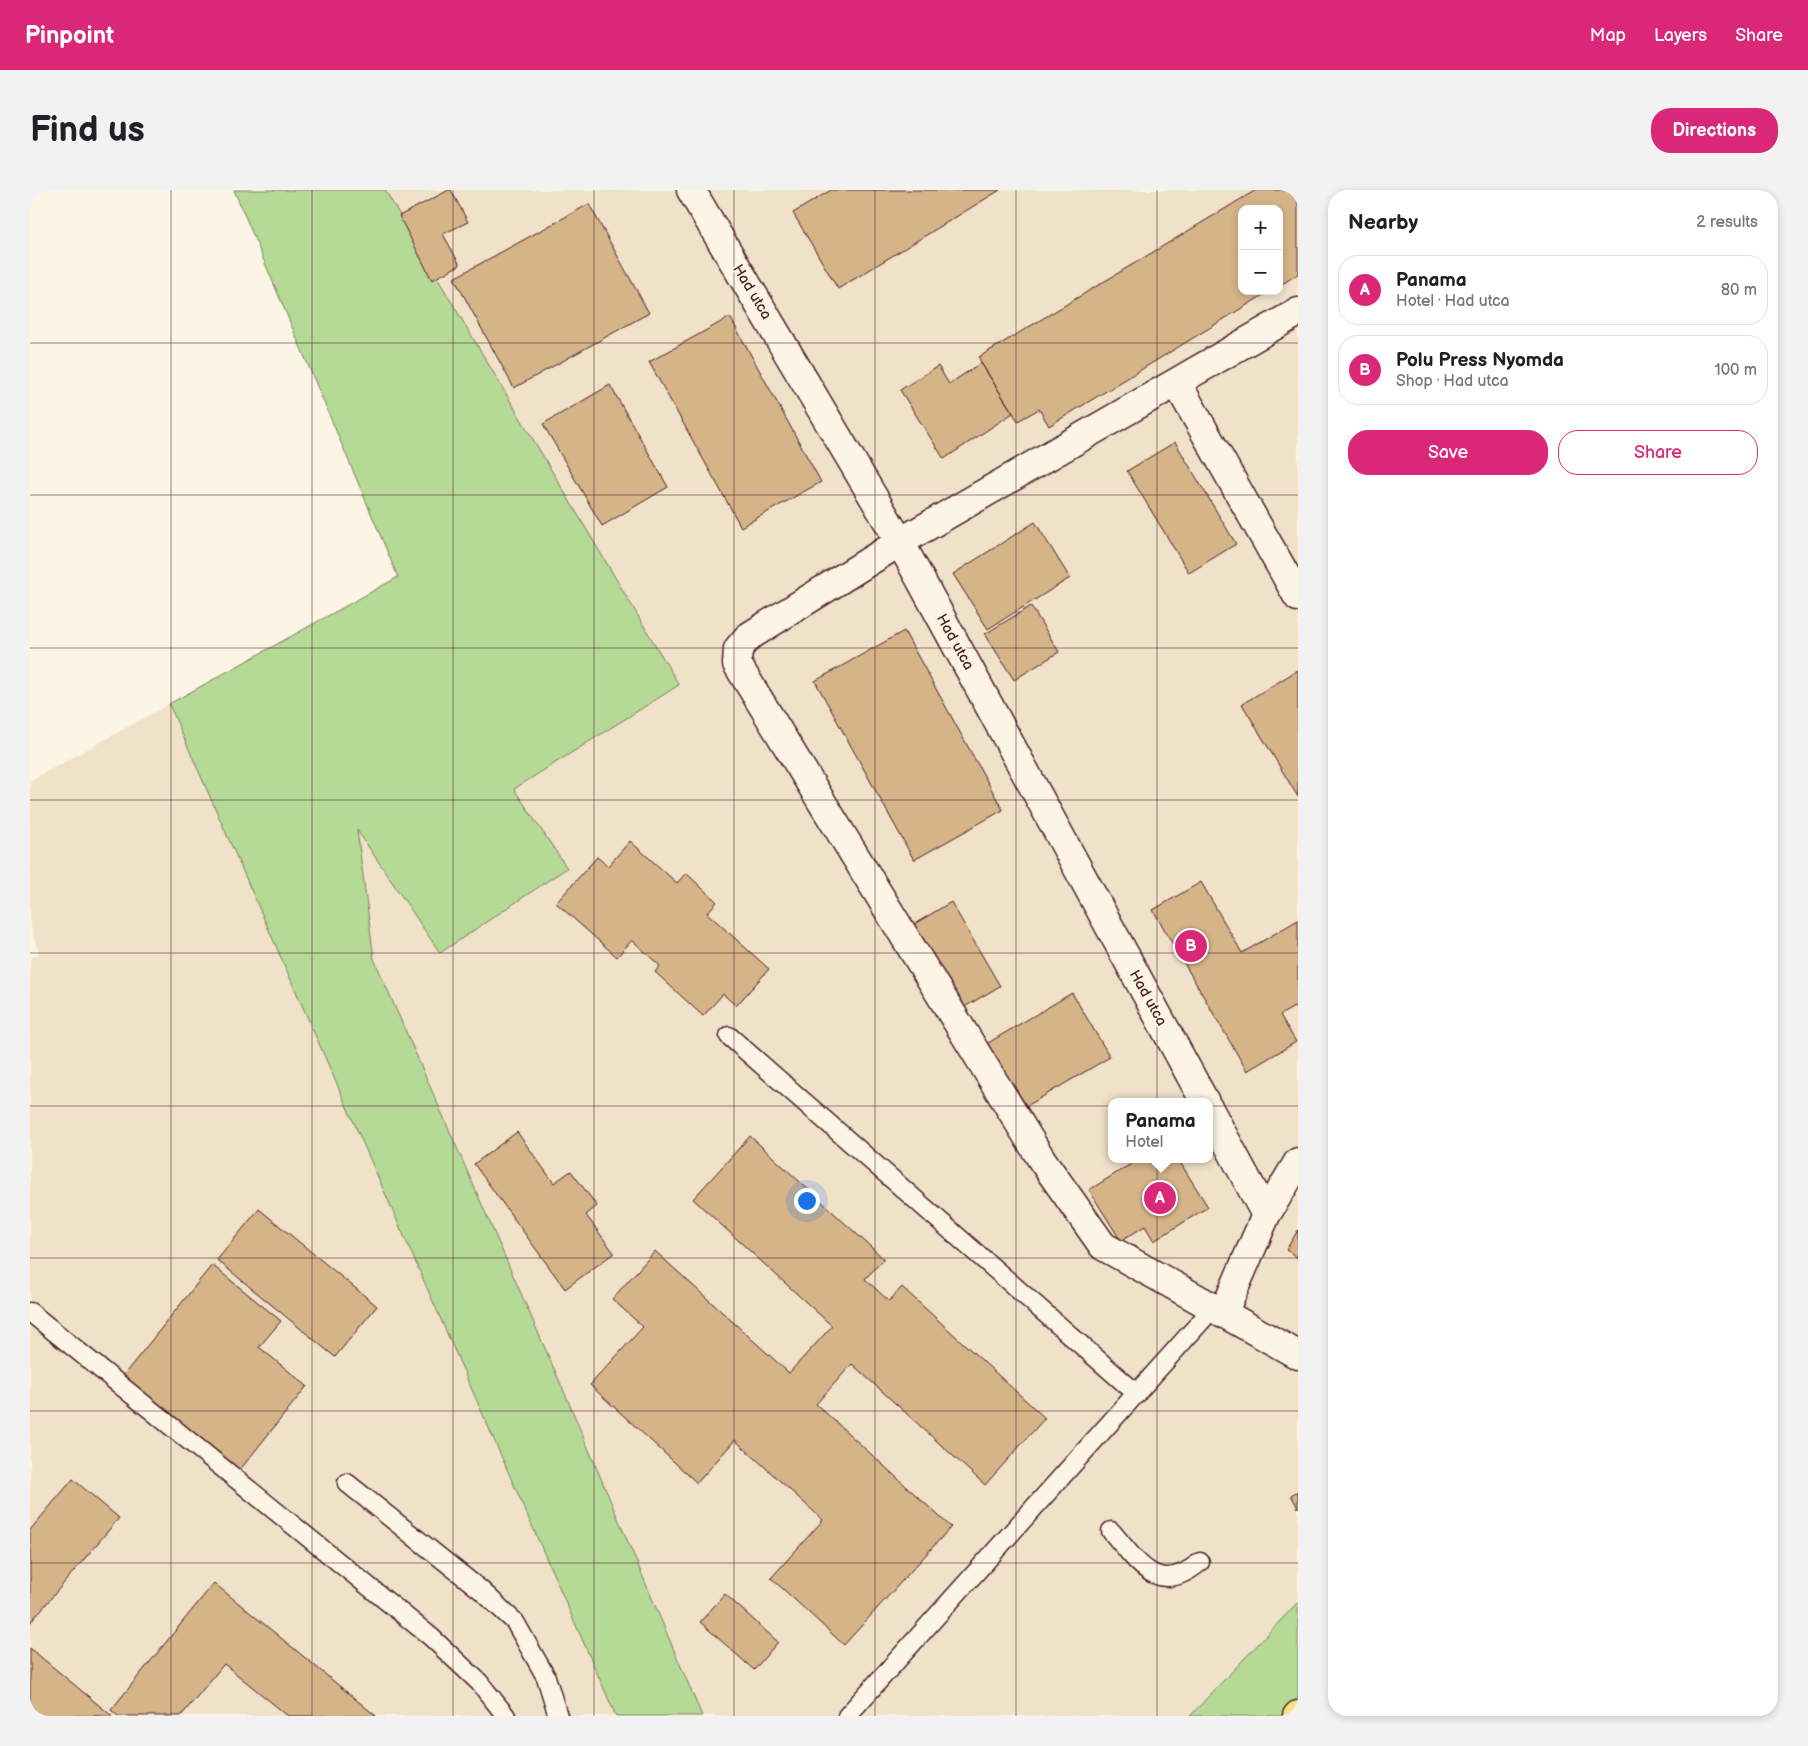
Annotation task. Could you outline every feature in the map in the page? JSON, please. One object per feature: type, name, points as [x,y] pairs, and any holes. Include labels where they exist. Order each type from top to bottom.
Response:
[{"type":"street","name":"Had utca","points":[[691,190],[900,542],[1203,1098]]},
{"type":"street","points":[[1298,312],[900,542],[748,637],[738,649],[737,664],[1042,1160],[1103,1246],[1298,1355]]},
{"type":"street","points":[[1177,383],[1298,597]]},
{"type":"street","points":[[1213,1116],[1266,1215]]},
{"type":"street","points":[[1218,1311],[1266,1215],[1298,1162]]},
{"type":"lane","points":[[728,1036],[1137,1394]]},
{"type":"lane","points":[[847,1716],[1137,1394],[1218,1311]]},
{"type":"lane","points":[[30,1312],[430,1636],[478,1682],[506,1716]]},
{"type":"lane","points":[[347,1482],[482,1591],[515,1622],[546,1677],[558,1716]]},
{"type":"lane","points":[[1111,1531],[1145,1569],[1154,1576],[1168,1577],[1182,1574],[1200,1562]]},
{"type":"shaded area","points":[[234,190],[1298,190],[1298,1602],[1190,1716],[30,1716],[30,958],[39,954],[30,925],[30,781],[398,577]]},
{"type":"green space","points":[[234,190],[385,190],[679,685],[514,789],[567,868],[440,953],[357,830],[374,959],[566,1396],[702,1716],[616,1716],[169,704],[398,577]]},
{"type":"green space","points":[[1298,1602],[1298,1716],[1190,1716]]},
{"type":"building","points":[[451,190],[468,222],[443,234],[460,265],[432,280],[399,216]]},
{"type":"building","points":[[831,190],[1000,190],[838,289],[793,213]]},
{"type":"building","points":[[1256,190],[1298,190],[1298,274],[1283,283],[1283,205],[1238,205],[1238,295],[1263,295],[1049,426],[1039,409],[1018,421],[979,357]]},
{"type":"building","points":[[589,204],[649,313],[514,388],[454,278]]},
{"type":"building","points":[[730,317],[821,482],[741,527],[649,362]]},
{"type":"building","points":[[981,363],[1013,413],[944,459],[900,390],[938,366],[949,384]]},
{"type":"building","points":[[610,385],[668,487],[602,526],[543,424]]},
{"type":"building","points":[[1175,442],[1236,544],[1189,573],[1127,471]]},
{"type":"building","points":[[1035,522],[1070,578],[988,629],[953,574]]},
{"type":"building","points":[[1031,606],[1059,652],[1014,680],[985,634]]},
{"type":"building","points":[[904,631],[1003,810],[914,860],[815,681]]},
{"type":"building","points":[[1298,670],[1298,797],[1242,704]]},
{"type":"building","points":[[630,841],[677,883],[686,873],[717,902],[707,913],[769,969],[736,1006],[723,994],[703,1016],[655,972],[660,966],[632,940],[617,957],[556,903],[597,857],[608,866]]},
{"type":"building","points":[[1201,882],[1242,953],[1298,920],[1298,1005],[1280,1015],[1296,1042],[1247,1071],[1153,910]]},
{"type":"building","points":[[951,902],[1000,986],[956,1012],[906,929]]},
{"type":"building","points":[[1072,993],[1110,1057],[1020,1110],[983,1046]]},
{"type":"building","points":[[517,1132],[554,1183],[571,1171],[597,1206],[586,1215],[614,1253],[565,1289],[474,1164]]},
{"type":"building","points":[[750,1136],[884,1259],[865,1279],[889,1301],[902,1287],[1045,1418],[985,1485],[852,1364],[816,1404],[951,1527],[844,1645],[771,1578],[823,1520],[735,1440],[697,1483],[590,1385],[643,1327],[612,1299],[655,1251],[789,1373],[832,1326],[693,1199]]},
{"type":"building","points":[[1133,1163],[1180,1163],[1208,1207],[1154,1241],[1145,1226],[1121,1241],[1089,1190]]},
{"type":"building","points":[[259,1209],[377,1306],[335,1357],[217,1260]]},
{"type":"building","points":[[1298,1230],[1298,1258],[1286,1250]]},
{"type":"building","points":[[212,1265],[281,1321],[259,1347],[307,1386],[239,1471],[122,1377]]},
{"type":"building","points":[[73,1479],[119,1518],[30,1623],[30,1530]]},
{"type":"building","points":[[1298,1491],[1298,1508],[1291,1495]]},
{"type":"building","points":[[214,1583],[376,1716],[288,1716],[224,1664],[181,1716],[118,1716],[111,1710]]},
{"type":"building","points":[[725,1594],[778,1642],[754,1670],[700,1622]]},
{"type":"building","points":[[30,1648],[112,1716],[30,1716]]},
{"type":"place","name":"Polu Press Nyomda","points":[[1191,946]]},
{"type":"place","name":"Panama","points":[[1160,1198]]}]
